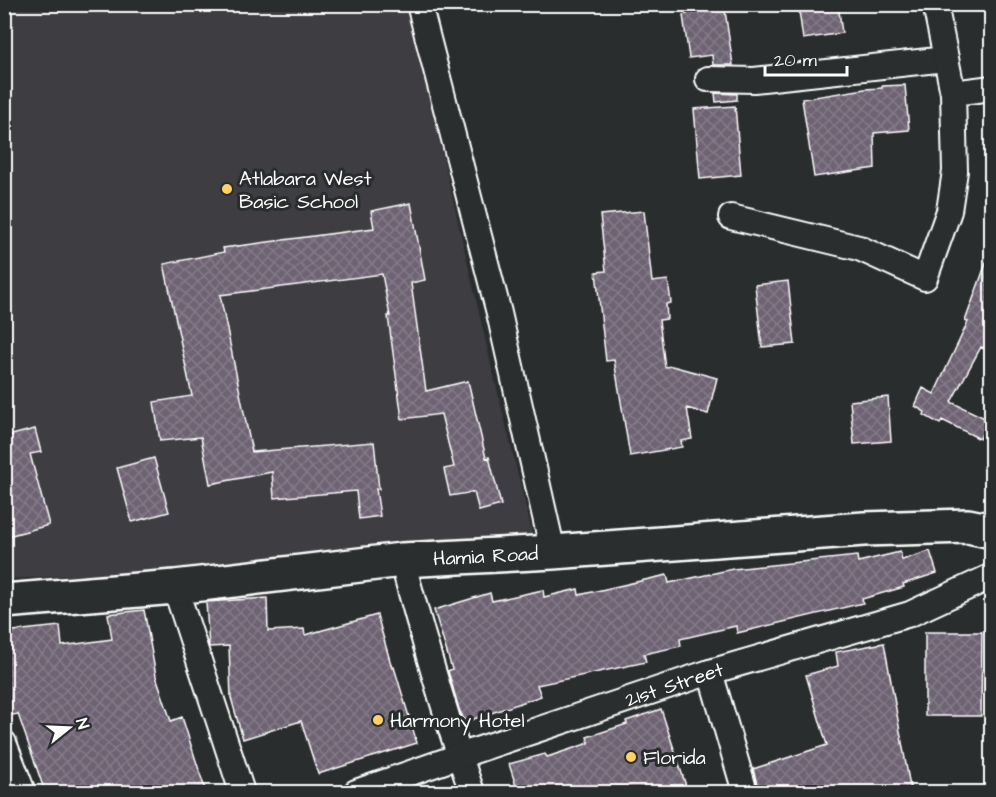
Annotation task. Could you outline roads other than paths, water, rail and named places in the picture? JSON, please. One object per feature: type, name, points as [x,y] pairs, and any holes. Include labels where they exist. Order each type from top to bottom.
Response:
[{"type":"main road","name":"Hamia Road","points":[[4,601],[175,587],[402,560],[553,552],[864,529],[984,525]]},
{"type":"street","points":[[419,4],[499,313],[553,552]]},
{"type":"street","points":[[731,217],[859,248],[925,278],[949,211],[955,171],[953,93],[935,4]]},
{"type":"street","points":[[708,79],[754,80],[946,59]]},
{"type":"street","points":[[953,93],[992,88]]},
{"type":"street","points":[[402,560],[420,629],[472,792]]},
{"type":"street","name":"21st Street","points":[[356,792],[711,672],[910,614],[992,576]]},
{"type":"street","points":[[175,587],[243,792]]},
{"type":"street","points":[[711,672],[745,792]]},
{"type":"street","points":[[4,743],[23,792]]},
{"type":"place","name":"Atlabara West Basic School","points":[[227,189]]},
{"type":"place","name":"Harmony Hotel","points":[[378,720]]},
{"type":"place","name":"Florida","points":[[631,757]]}]
